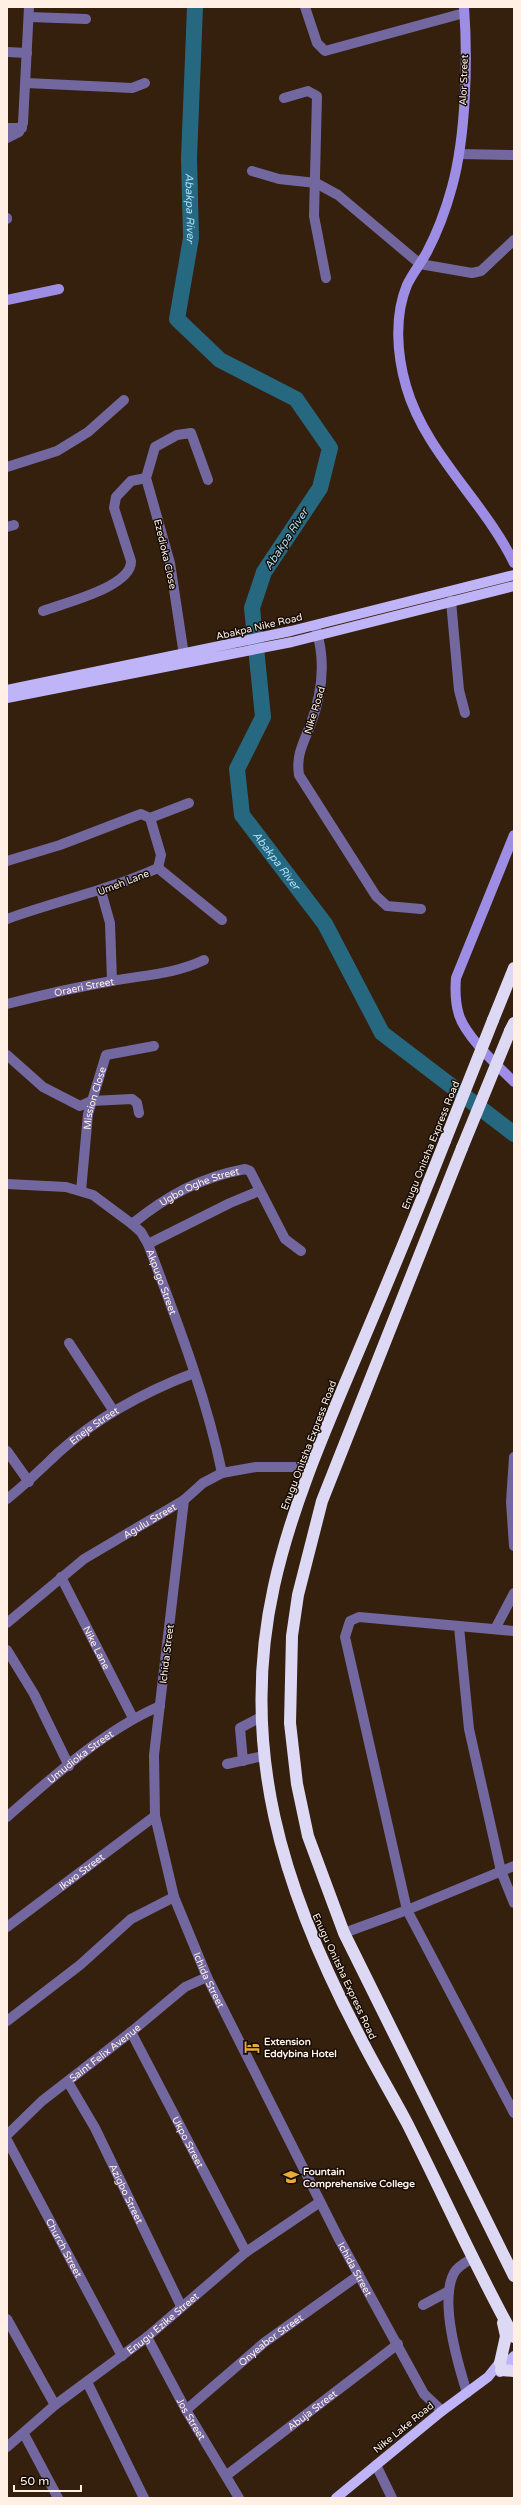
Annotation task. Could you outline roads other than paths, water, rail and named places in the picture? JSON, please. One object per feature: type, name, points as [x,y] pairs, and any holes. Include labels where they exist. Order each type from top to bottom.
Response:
[{"type":"highway","name":"Enugu Onitsha Express Road","points":[[514,968],[445,1141],[301,1492],[273,1590],[264,1654],[261,1717],[263,1756],[276,1829],[291,1884],[315,1944],[355,2027],[407,2123],[500,2312],[514,2335]]},
{"type":"highway","name":"Enugu Onitsha Express Road","points":[[512,1027],[462,1148],[322,1501],[298,1595],[292,1636],[290,1671],[292,1751],[308,1836],[344,1933],[514,2276]]},
{"type":"highway","points":[[500,2312],[506,2336],[501,2366],[514,2371]]},
{"type":"main road","name":"Abakpa Nike Road","points":[[316,630],[514,575]]},
{"type":"main road","name":"Abakpa Nike Road","points":[[7,690],[227,651],[514,586]]},
{"type":"main road","name":"Abakpa Nike Road","points":[[7,698],[184,659]]},
{"type":"main road","points":[[501,2366],[514,2335]]},
{"type":"main road","name":"Nike Lake Road","points":[[336,2498],[442,2411],[488,2377],[496,2376],[501,2366],[514,2356]]},
{"type":"street","points":[[305,7],[317,43],[325,51],[464,10]]},
{"type":"street","name":"Alor Street","points":[[464,10],[464,83],[459,154],[447,204],[437,232],[407,285],[400,319],[399,354],[406,388],[431,441],[490,523],[514,563]]},
{"type":"street","points":[[7,138],[15,135],[22,128],[26,83],[29,12],[86,19]]},
{"type":"street","points":[[7,52],[27,53]]},
{"type":"street","points":[[26,83],[132,88],[145,83]]},
{"type":"street","points":[[284,98],[308,91],[317,96],[314,216],[326,278]]},
{"type":"street","points":[[7,128],[22,128]]},
{"type":"street","points":[[459,154],[514,155]]},
{"type":"street","points":[[252,171],[279,179],[316,183],[343,200],[420,264],[472,273],[481,270],[514,240]]},
{"type":"street","points":[[7,300],[58,289]]},
{"type":"street","points":[[7,467],[57,451],[88,432],[124,400]]},
{"type":"street","points":[[43,611],[112,586],[128,575],[131,568],[131,561],[114,508],[114,502],[131,481],[146,478],[155,447],[177,435],[191,433],[208,480]]},
{"type":"street","name":"Ezedioka Close","points":[[146,478],[170,563],[184,659]]},
{"type":"street","points":[[451,601],[459,690],[465,713]]},
{"type":"street","name":"Nike Road","points":[[316,630],[322,683],[311,725],[297,762],[299,775],[310,790],[376,896],[387,906],[421,909]]},
{"type":"street","points":[[7,861],[60,845],[141,814],[150,818],[189,803]]},
{"type":"street","name":"Umeh Lane","points":[[7,919],[47,904],[101,891],[158,868],[161,855],[150,818]]},
{"type":"street","points":[[514,835],[456,978],[455,996],[459,1016],[471,1035],[514,1082]]},
{"type":"street","points":[[158,868],[222,920]]},
{"type":"street","points":[[101,891],[110,923],[112,980]]},
{"type":"street","name":"Oraeri Street","points":[[7,1004],[54,992],[112,980],[163,974],[187,968],[204,960]]},
{"type":"street","name":"Mission Close","points":[[81,1191],[88,1102],[106,1055],[154,1046]]},
{"type":"street","points":[[7,1055],[43,1087],[80,1106],[88,1102],[132,1099],[137,1103],[139,1113]]},
{"type":"street","name":"Ugbo Oghe Street","points":[[132,1224],[168,1196],[202,1181],[245,1169],[250,1171],[285,1239],[301,1251]]},
{"type":"street","name":"Akpugo Street","points":[[7,1184],[66,1187],[93,1195],[141,1232],[148,1244],[213,1429],[222,1473]]},
{"type":"street","points":[[148,1244],[230,1203],[259,1191]]},
{"type":"street","points":[[69,1343],[113,1410]]},
{"type":"street","name":"Eneje Street","points":[[7,1499],[29,1482],[60,1451],[113,1410],[149,1390],[194,1373]]},
{"type":"street","points":[[7,1451],[29,1482]]},
{"type":"street","points":[[514,1457],[512,1502],[514,1546]]},
{"type":"street","name":"Agulu Street","points":[[8,1619],[84,1559],[184,1500],[203,1483],[222,1473],[256,1467],[311,1467]]},
{"type":"street","name":"Ichida Street","points":[[184,1500],[154,1755],[155,1816],[174,1897],[207,1977],[320,2202],[424,2394],[442,2411]]},
{"type":"street","name":"Nike Lane","points":[[61,1577],[133,1718]]},
{"type":"street","points":[[495,1629],[514,1593]]},
{"type":"street","points":[[514,1630],[459,1627],[359,1617],[350,1621],[345,1638],[407,1910],[514,2113]]},
{"type":"street","points":[[459,1627],[469,1729],[501,1871],[514,1903]]},
{"type":"street","points":[[7,1650],[34,1694],[69,1766]]},
{"type":"street","name":"Umudioka Street","points":[[8,1815],[69,1766],[133,1718],[160,1706]]},
{"type":"street","points":[[243,1761],[240,1728],[261,1717]]},
{"type":"street","points":[[227,1764],[263,1756]]},
{"type":"street","name":"Ikwo Street","points":[[7,1927],[155,1816]]},
{"type":"street","points":[[344,1933],[407,1910],[514,1866]]},
{"type":"street","points":[[7,2021],[80,1965],[131,1919],[174,1897]]},
{"type":"street","name":"Saint Felix Avenue","points":[[7,2135],[42,2101],[131,2032],[185,1987],[207,1977]]},
{"type":"street","name":"Ukpo Street","points":[[131,2032],[246,2252]]},
{"type":"street","name":"Azigbo Street","points":[[68,2082],[94,2128],[181,2306]]},
{"type":"street","name":"Church Street","points":[[7,2140],[122,2356]]},
{"type":"street","name":"Enugu Ezike Street","points":[[7,2447],[24,2434],[55,2405],[147,2337],[181,2306],[246,2252],[320,2202]]},
{"type":"street","points":[[467,2393],[454,2348],[449,2290],[455,2271],[473,2258]]},
{"type":"street","name":"Onyeabor Street","points":[[186,2410],[265,2342],[359,2275]]},
{"type":"street","points":[[423,2305],[449,2290]]},
{"type":"street","points":[[7,2319],[55,2405]]},
{"type":"street","name":"Jos Street","points":[[147,2337],[186,2410],[227,2475],[239,2498]]},
{"type":"street","name":"Abuja Street","points":[[227,2475],[398,2344]]},
{"type":"street","points":[[87,2382],[144,2498]]},
{"type":"street","points":[[24,2434],[58,2498]]},
{"type":"street","points":[[376,2465],[392,2498]]},
{"type":"waterway","name":"Abakpa River","points":[[195,7],[189,158],[191,238],[177,319],[220,360],[296,399],[330,448],[320,488],[264,572],[252,608],[263,717],[237,769],[242,815],[325,924],[382,1033],[514,1134]]},
{"type":"place","name":"Extension Eddybina Hotel","points":[[252,2047]]},
{"type":"place","name":"Fountain Comprehensive College","points":[[291,2177]]}]
